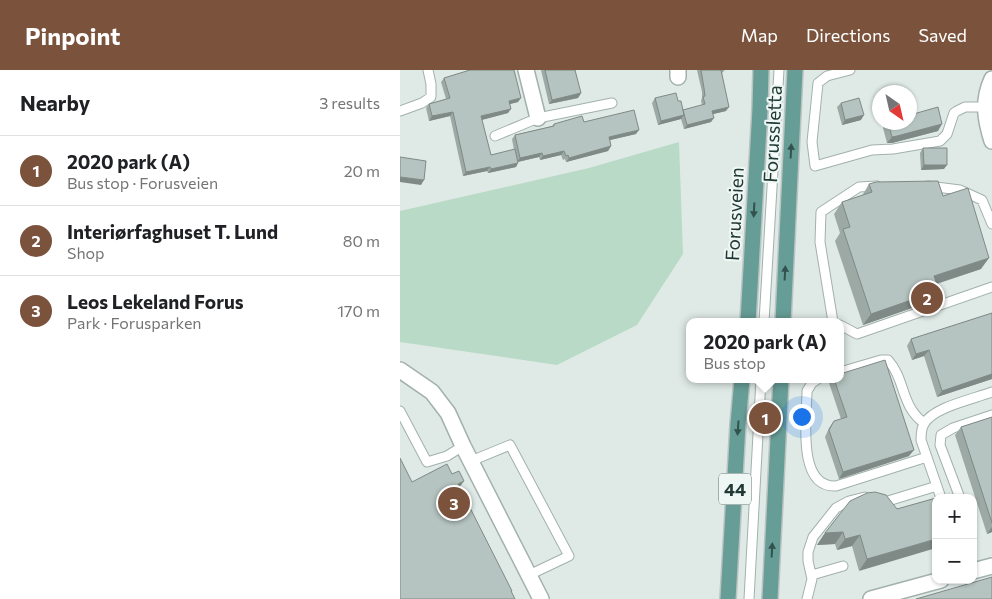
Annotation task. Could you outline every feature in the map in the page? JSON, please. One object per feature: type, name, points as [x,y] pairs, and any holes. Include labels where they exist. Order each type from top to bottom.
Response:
[{"type":"main road","name":"Forussletta","points":[[760,109],[761,70]]},
{"type":"main road","name":"Forussletta","points":[[783,318],[795,70]]},
{"type":"main road","name":"Forusveien","points":[[748,318],[760,109]]},
{"type":"main road","name":"44","points":[[728,599],[742,383]]},
{"type":"main road","name":"44","points":[[770,599],[781,383]]},
{"type":"street","points":[[526,70],[538,118]]},
{"type":"street","points":[[992,79],[985,107],[986,122],[992,141]]},
{"type":"street","points":[[400,370],[432,392],[448,413],[541,599]]},
{"type":"street","points":[[977,570],[992,566]]},
{"type":"street","points":[[872,599],[932,582]]},
{"type":"lane","points":[[400,111],[422,103],[431,97],[428,70]]},
{"type":"lane","points":[[764,318],[779,70]]},
{"type":"lane","points":[[850,70],[827,76],[818,83],[812,142],[816,166],[872,150],[893,149],[940,141],[947,134],[954,113],[964,107],[985,107]]},
{"type":"lane","points":[[494,136],[538,118],[612,103]]},
{"type":"lane","points":[[833,318],[820,242],[821,212],[859,187],[886,186]]},
{"type":"lane","points":[[921,186],[960,190],[982,200],[992,224]]},
{"type":"lane","points":[[844,327],[857,334],[992,288]]},
{"type":"lane","points":[[844,371],[881,360],[888,360],[894,366],[910,410],[924,423]]},
{"type":"lane","points":[[749,599],[761,383]]},
{"type":"lane","points":[[812,383],[807,391],[805,450],[816,478],[824,484],[836,486],[927,457]]},
{"type":"lane","points":[[940,494],[921,440],[921,431],[924,423],[937,412],[992,392]]},
{"type":"lane","points":[[400,411],[427,462],[447,456],[463,446]]},
{"type":"lane","points":[[958,494],[940,445],[941,435],[954,428],[992,415]]},
{"type":"lane","points":[[471,461],[510,445],[569,556],[529,575]]},
{"type":"lane","points":[[807,599],[812,580],[808,561],[810,545],[813,536],[836,508],[859,498],[866,497],[888,501],[938,486]]},
{"type":"lane","points":[[812,575],[843,566]]},
{"type":"green space","points":[[679,142],[683,254],[637,325],[557,365],[400,342],[400,211],[589,168]]},
{"type":"building","points":[[470,70],[514,70],[521,98],[509,101],[511,109],[481,116],[491,155],[515,149],[518,163],[466,172],[453,112],[432,116],[429,104],[450,98],[444,78]]},
{"type":"building","points":[[545,70],[575,70],[581,93],[552,100]]},
{"type":"building","points":[[701,70],[721,70],[729,107],[712,111],[714,118],[687,125],[683,110],[705,104]]},
{"type":"building","points":[[676,93],[678,101],[681,101],[684,115],[661,121],[655,98]]},
{"type":"building","points":[[859,98],[864,115],[845,120],[841,103]]},
{"type":"building","points":[[938,107],[942,124],[892,137],[890,130],[917,130],[917,113]]},
{"type":"building","points":[[634,110],[639,130],[609,137],[611,146],[569,158],[564,151],[543,156],[542,153],[520,158],[515,135],[554,126],[554,124],[582,116],[584,122]]},
{"type":"building","points":[[923,148],[947,148],[947,165],[924,165]]},
{"type":"building","points":[[400,157],[426,161],[424,180],[400,177]]},
{"type":"building","points":[[938,181],[943,196],[968,188],[989,258],[934,276],[938,287],[919,293],[920,297],[871,314],[843,229],[850,227],[842,202],[872,192],[869,184],[876,182]]},
{"type":"building","points":[[992,313],[992,374],[942,391],[929,350],[916,354],[911,339]]},
{"type":"building","points":[[885,360],[914,450],[843,472],[829,430],[834,421],[847,417],[835,383],[844,383],[844,373]]},
{"type":"building","points":[[992,417],[992,523],[961,427]]},
{"type":"building","points":[[400,458],[412,482],[447,464],[452,474],[459,471],[464,481],[458,484],[515,599],[400,599]]},
{"type":"building","points":[[875,492],[886,495],[897,509],[932,499],[932,540],[867,559],[860,535],[845,539],[843,532],[825,533],[850,501],[867,493]]},
{"type":"building","points":[[992,577],[992,599],[916,599],[968,584],[977,584],[977,581]]},
{"type":"place","name":"Interiørfaghuset T. Lund","points":[[927,298]]},
{"type":"place","name":"2020 park (A)","points":[[765,418]]},
{"type":"place","name":"Leos Lekeland Forus","points":[[454,503]]}]
